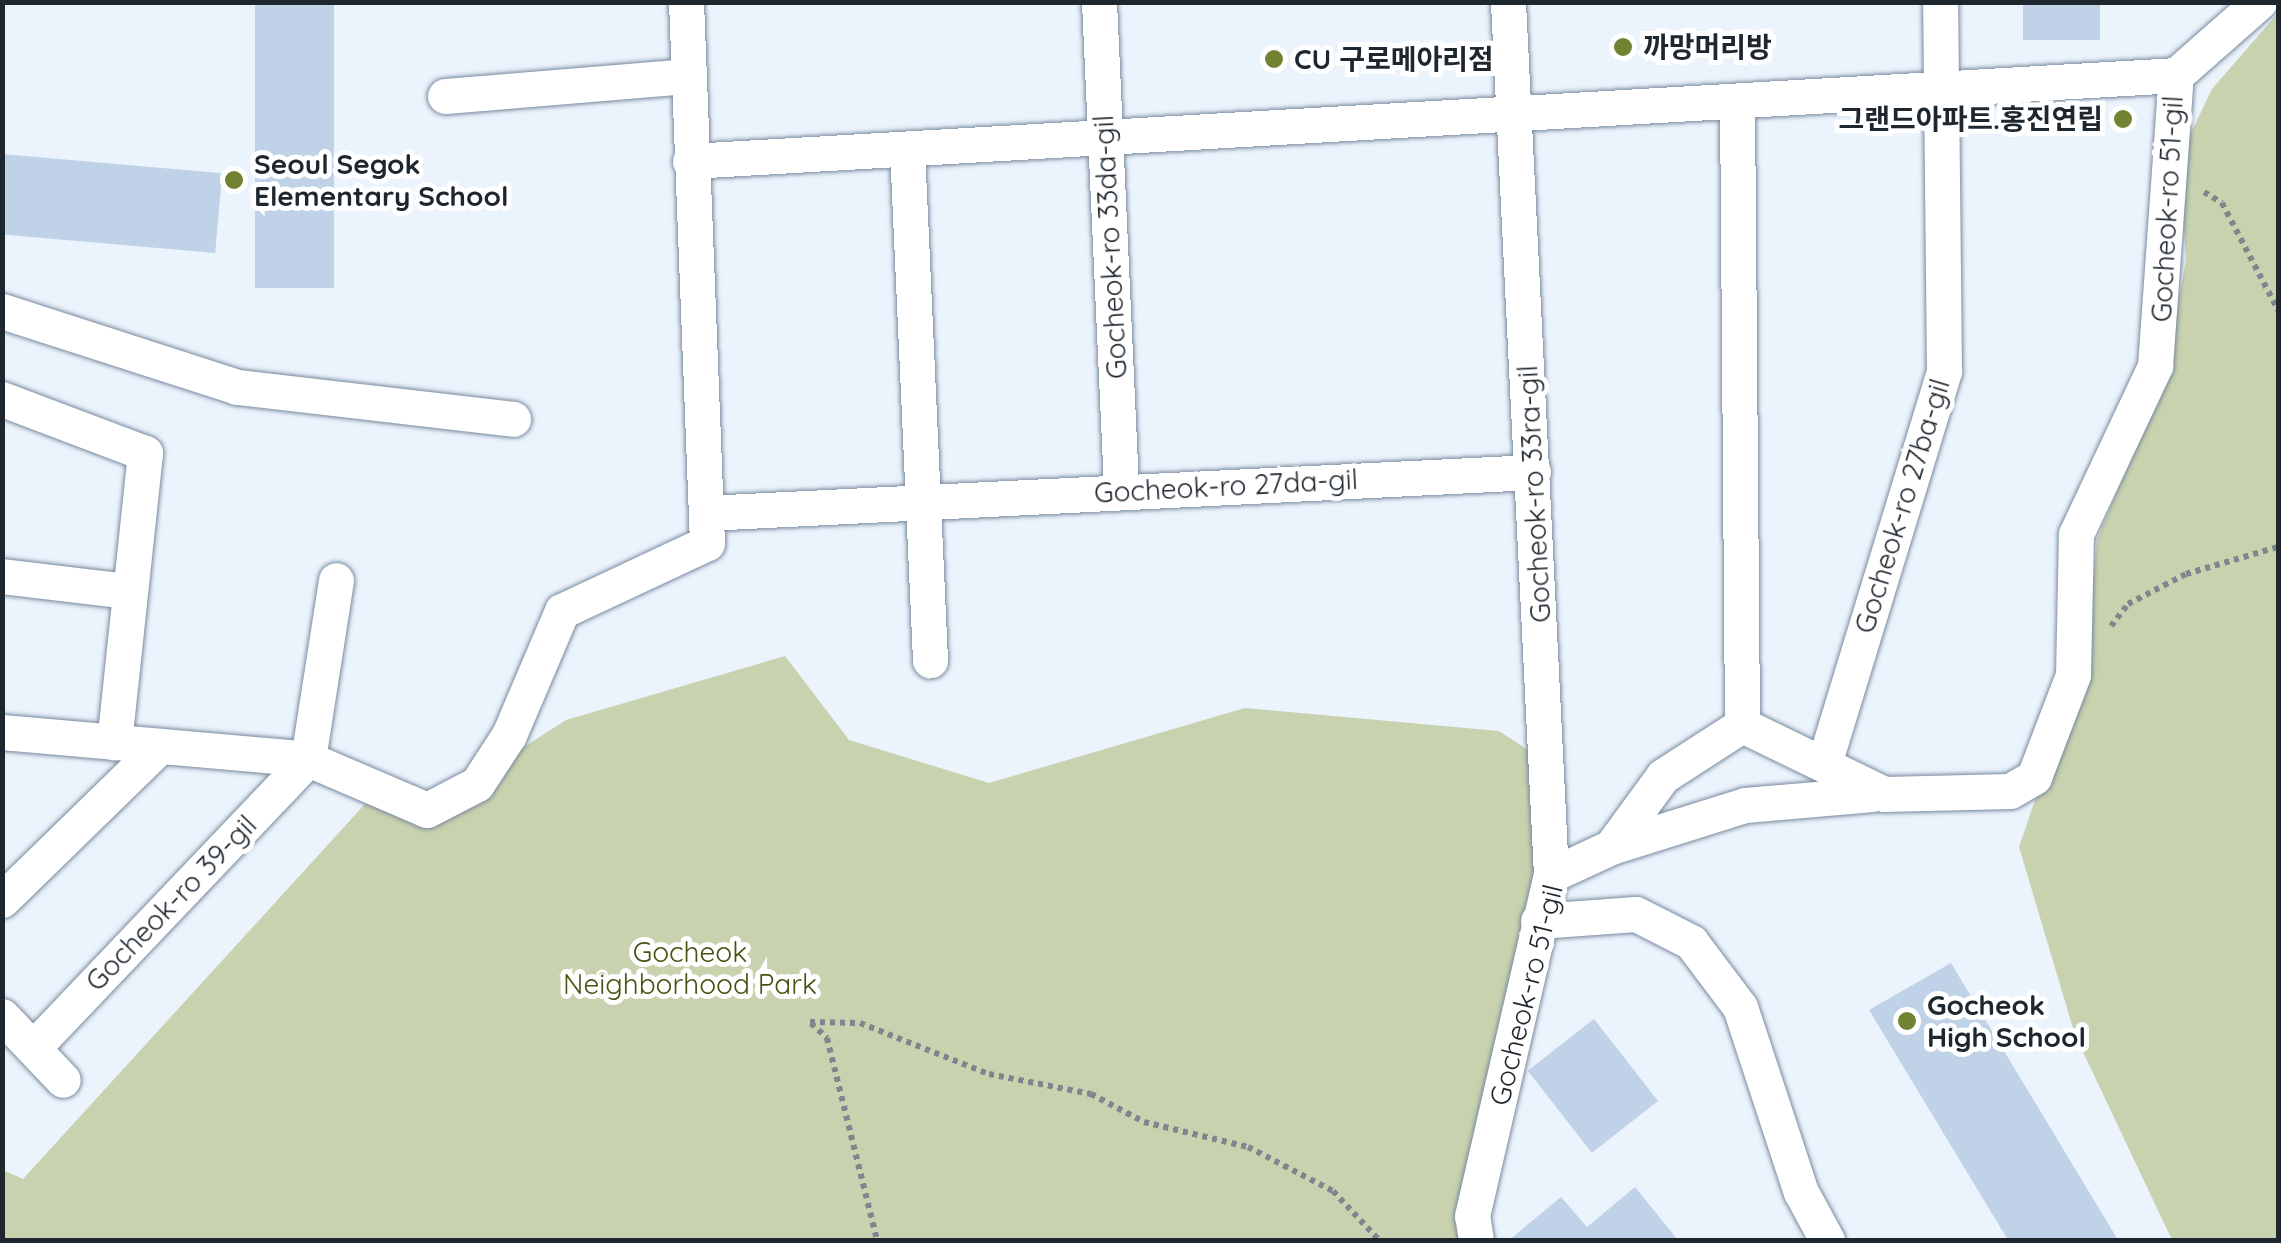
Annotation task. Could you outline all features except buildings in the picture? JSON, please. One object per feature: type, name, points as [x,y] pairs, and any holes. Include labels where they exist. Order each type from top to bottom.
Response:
[{"type":"street","points":[[2,732],[308,759],[427,810],[477,784],[510,735],[562,611],[706,528],[686,2]]},
{"type":"street","name":"Gocheok-ro 33da-gil","points":[[1099,2],[1120,491]]},
{"type":"street","name":"Gocheok-ro 33ra-gil","points":[[1508,2],[1551,875]]},
{"type":"street","name":"Gocheok-ro 27ba-gil","points":[[1824,764],[1944,371],[1940,2]]},
{"type":"street","name":"Gocheok-ro 51-gil","points":[[1476,1240],[1472,1216],[1551,875],[1611,847],[1663,776],[1742,725],[1884,794],[2010,791],[2034,777],[2073,675],[2076,534],[2155,366],[2167,282],[2166,158],[2176,75],[2259,2]]},
{"type":"street","points":[[690,161],[2176,75]]},
{"type":"street","points":[[445,96],[687,76]]},
{"type":"street","points":[[1738,100],[1742,725]]},
{"type":"street","points":[[908,149],[919,501],[930,660]]},
{"type":"street","points":[[2,311],[237,386],[513,419]]},
{"type":"street","points":[[2,399],[146,452],[114,742]]},
{"type":"street","name":"Gocheok-ro 27da-gil","points":[[706,528],[919,501],[1532,472]]},
{"type":"street","points":[[2,576],[128,591]]},
{"type":"street","points":[[308,759],[336,580]]},
{"type":"street","points":[[2,900],[160,746]]},
{"type":"street","name":"Gocheok-ro 39-gil","points":[[34,1047],[308,759]]},
{"type":"street","points":[[1611,847],[1774,799],[1884,794]]},
{"type":"street","points":[[1538,921],[1636,914],[1691,942],[1740,1008],[1801,1192],[1827,1240]]},
{"type":"street","points":[[2,1016],[63,1080]]},
{"type":"path","points":[[2166,158],[2222,203],[2278,310]]},
{"type":"path","points":[[2073,675],[2128,604],[2278,547]]},
{"type":"path","points":[[878,1240],[828,1038],[810,1022],[860,1023],[989,1074],[1091,1094],[1144,1122],[1248,1147],[1334,1191],[1378,1240]]},
{"type":"green space","points":[[2278,13],[2278,1240],[2172,1240],[2075,1035],[2019,847],[2088,645],[2097,539],[2166,376],[2186,259],[2179,158],[2212,89]]},
{"type":"green space","name":"Gocheok Neighborhood Park","points":[[785,656],[849,740],[989,783],[1245,708],[1499,731],[1546,762],[1551,875],[1476,1240],[3,1240],[3,1170],[23,1179],[375,793],[427,809],[566,720]]},
{"type":"place","name":"까망머리방","points":[[1623,47]]},
{"type":"place","name":"CU 구로메아리점","points":[[1274,59]]},
{"type":"place","name":"그랜드아파트.홍진연립","points":[[2123,119]]},
{"type":"place","name":"Seoul Segok Elementary School","points":[[234,180]]},
{"type":"place","name":"Gocheok High School","points":[[1907,1021]]}]
